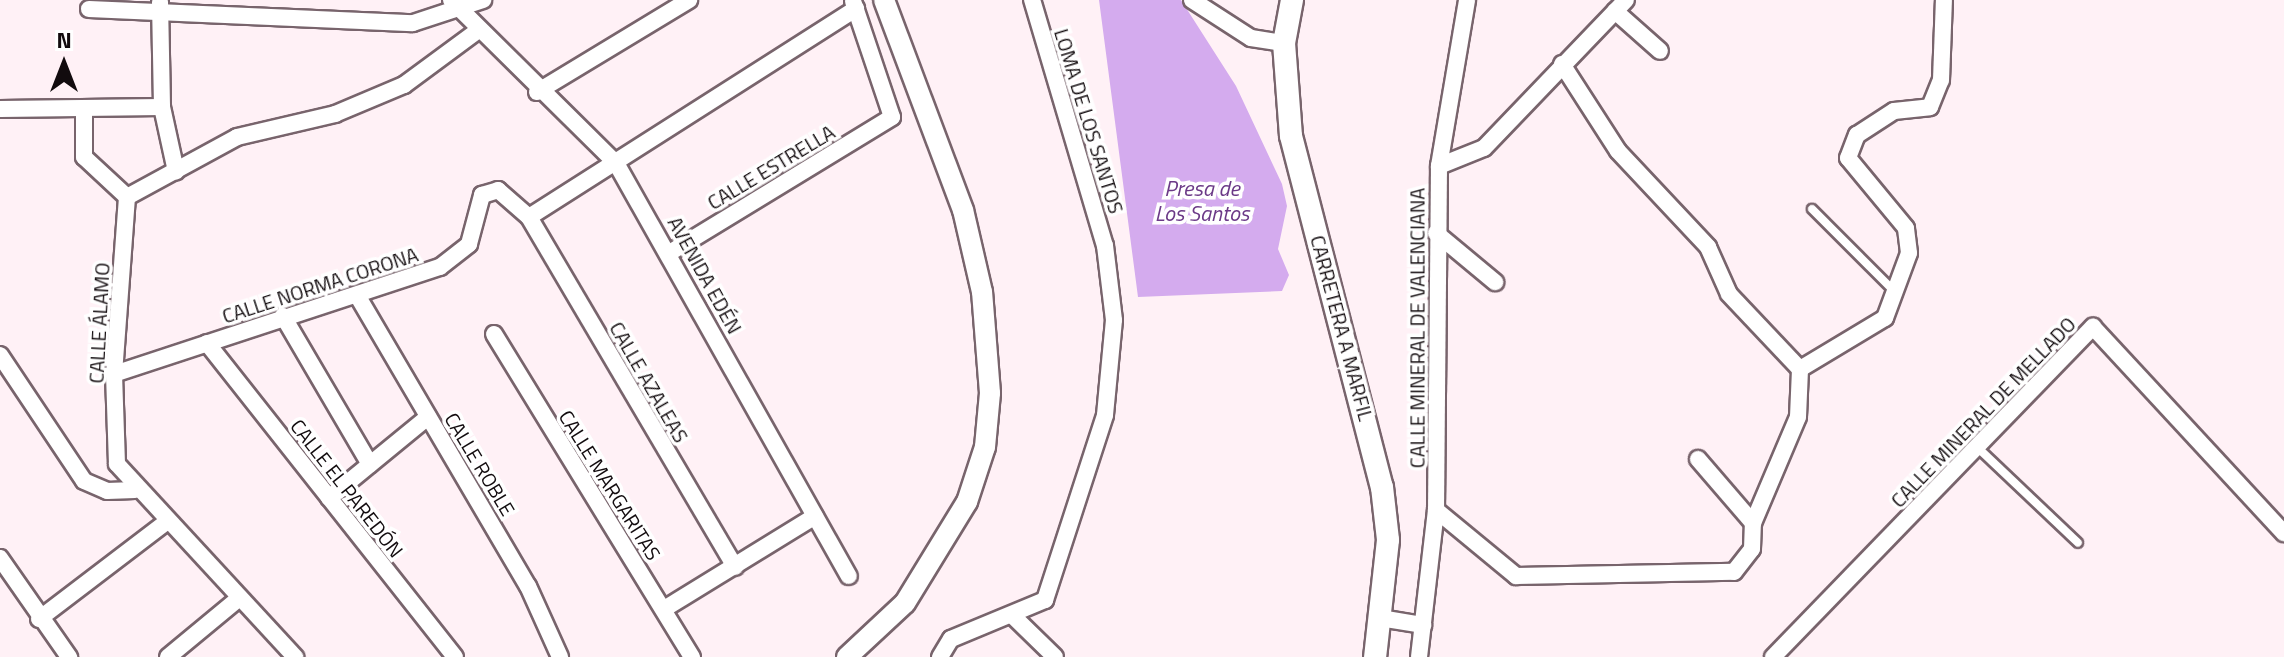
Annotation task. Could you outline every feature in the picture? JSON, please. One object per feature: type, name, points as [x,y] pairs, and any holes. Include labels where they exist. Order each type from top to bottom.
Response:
[{"type":"main road","name":"CARRETERA A MARFIL","points":[[1292,0],[1284,43],[1291,136],[1382,487],[1388,540],[1375,657]]},
{"type":"street","points":[[89,9],[160,5],[357,24],[483,0]]},
{"type":"street","points":[[537,92],[689,0]]},
{"type":"street","points":[[847,657],[905,603],[967,502],[985,447],[990,393],[982,292],[963,210],[884,0]]},
{"type":"street","name":"LOMA DE LOS SANTOS","points":[[940,657],[951,639],[1014,617],[1045,600],[1068,546],[1105,415],[1114,320],[1083,157],[1032,0]]},
{"type":"street","points":[[1192,0],[1251,38],[1284,43]]},
{"type":"street","name":"CALLE MINERAL DE VALENCIANA","points":[[1419,657],[1436,510],[1436,233],[1439,166],[1467,0]]},
{"type":"street","points":[[1800,369],[1885,318],[1891,288],[1909,253],[1906,228],[1848,158],[1857,135],[1894,111],[1930,107],[1941,80],[1944,0]]},
{"type":"street","points":[[160,5],[162,107],[176,171]]},
{"type":"street","points":[[529,217],[854,5]]},
{"type":"street","name":"CALLE ESTRELLA","points":[[671,252],[892,117],[854,5]]},
{"type":"street","name":"AVENIDA EDÉN","points":[[457,6],[476,32],[616,163],[671,252],[849,576]]},
{"type":"street","points":[[1439,166],[1484,148],[1621,6],[1660,51]]},
{"type":"street","points":[[84,111],[84,157],[127,197],[237,137],[335,114],[404,85],[476,32]]},
{"type":"street","points":[[1436,510],[1516,576],[1724,575],[1752,549],[1753,523],[1798,417],[1800,369],[1729,294],[1708,247],[1618,151],[1562,64]]},
{"type":"street","points":[[0,109],[84,111],[162,107]]},
{"type":"street","name":"CALLE NORMA CORONA","points":[[114,374],[283,316],[357,295],[450,259],[469,244],[482,195],[498,190],[529,217]]},
{"type":"street","name":"CALLE ÁLAMO","points":[[127,197],[114,374],[117,464],[135,490],[165,523],[295,657]]},
{"type":"street","name":"CALLE AZALEAS","points":[[529,217],[735,567]]},
{"type":"street","points":[[1436,233],[1495,282]]},
{"type":"street","name":"CALLE ROBLE","points":[[357,295],[528,586],[560,657]]},
{"type":"street","points":[[283,316],[370,464]]},
{"type":"street","name":"CALLE MINERAL DE MELLADO","points":[[1773,657],[2093,327],[2284,533]]},
{"type":"street","name":"CALLE MARGARITAS","points":[[494,334],[692,657]]},
{"type":"street","name":"CALLE EL PAREDÓN","points":[[207,343],[455,657]]},
{"type":"street","points":[[0,355],[84,481],[107,491],[135,490]]},
{"type":"street","points":[[329,498],[428,417]]},
{"type":"street","points":[[1698,459],[1753,523]]},
{"type":"street","points":[[664,609],[815,516]]},
{"type":"street","points":[[39,619],[165,523]]},
{"type":"street","points":[[0,558],[39,619],[69,657]]},
{"type":"street","points":[[168,657],[237,600]]},
{"type":"street","points":[[1014,617],[1055,657]]},
{"type":"street","points":[[1380,618],[1423,625]]},
{"type":"lane","points":[[1812,209],[1891,288]]},
{"type":"lane","points":[[1977,447],[2078,543]]},
{"type":"water","name":"Presa de Los Santos","points":[[1099,0],[1181,0],[1236,86],[1282,184],[1287,206],[1278,249],[1289,275],[1282,291],[1138,297]]}]
